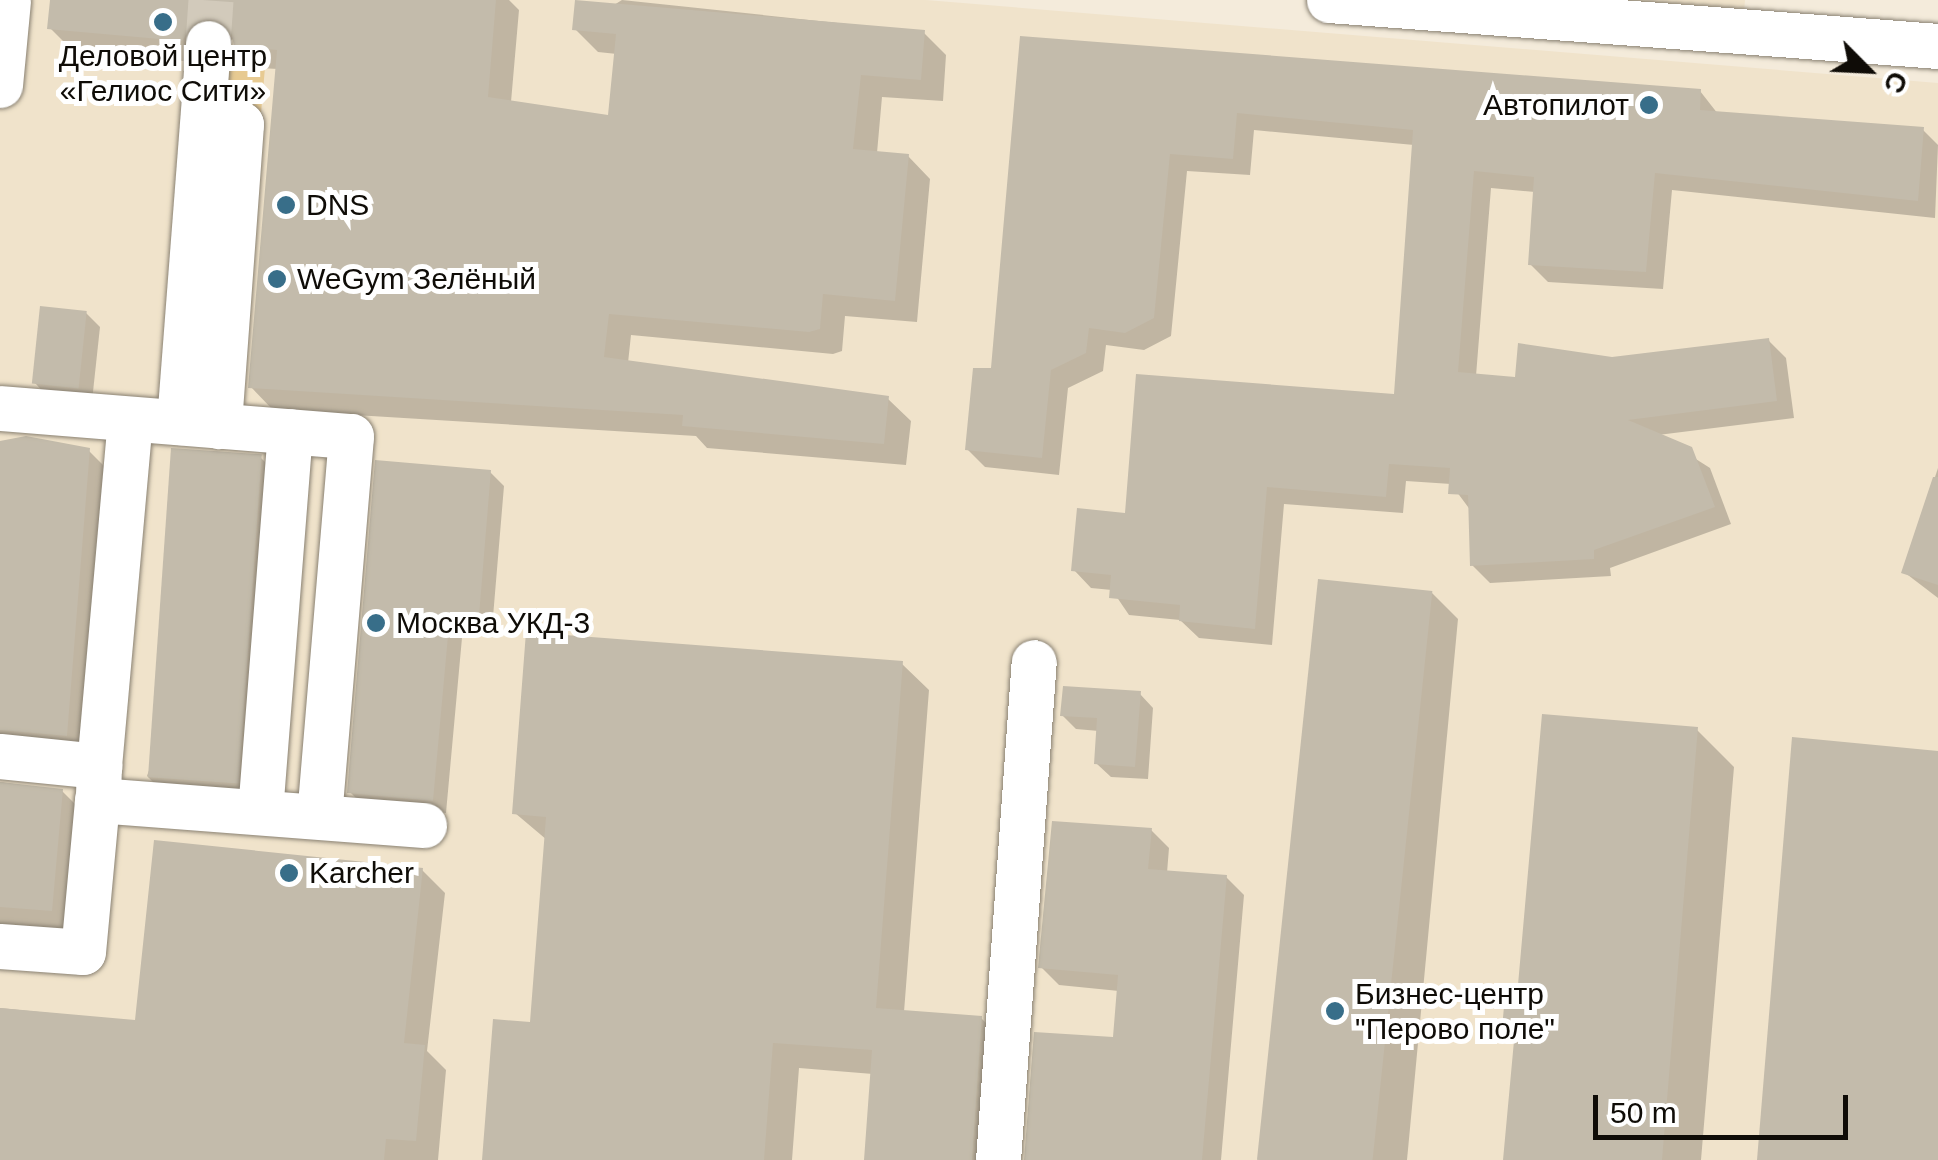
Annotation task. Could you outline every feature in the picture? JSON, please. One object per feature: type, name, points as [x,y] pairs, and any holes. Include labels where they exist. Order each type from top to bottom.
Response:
[{"type":"street","points":[[0,86],[8,0]]},
{"type":"street","points":[[1329,0],[1938,46]]},
{"type":"street","points":[[199,424],[203,123],[208,43]]},
{"type":"street","points":[[0,408],[350,436],[319,816]]},
{"type":"street","points":[[0,946],[83,952],[130,418]]},
{"type":"street","points":[[260,812],[290,431]]},
{"type":"street","points":[[998,1160],[1034,662]]},
{"type":"street","points":[[0,756],[98,783],[260,812],[424,825]]},
{"type":"shaded area","points":[[0,0],[926,0],[1938,83],[1938,1160],[0,1160]]},
{"type":"shaded area","points":[[1611,0],[1745,0],[1744,11]]},
{"type":"shaded area","points":[[219,54],[266,58],[261,113],[214,109]]},
{"type":"building","points":[[50,0],[496,0],[488,97],[608,115],[616,34],[572,30],[575,0],[925,30],[921,80],[861,75],[853,149],[909,154],[895,301],[823,294],[820,329],[809,332],[609,314],[604,357],[889,396],[884,444],[682,426],[683,415],[248,388],[277,50],[234,46],[231,31],[211,17],[196,20],[182,41],[47,29]]},
{"type":"building","points":[[1020,36],[1701,89],[1700,110],[1924,127],[1918,201],[1655,173],[1646,272],[1528,265],[1534,177],[1474,171],[1458,372],[1515,377],[1518,343],[1612,357],[1769,338],[1777,401],[1628,420],[1692,447],[1715,507],[1594,550],[1594,559],[1470,566],[1468,495],[1448,494],[1450,468],[1389,464],[1386,497],[1267,487],[1255,629],[1179,621],[1180,605],[1109,598],[1111,575],[1071,571],[1077,508],[1125,513],[1136,374],[1394,394],[1413,130],[1237,113],[1233,159],[1170,154],[1154,318],[1125,333],[1089,328],[1086,353],[1051,370],[1042,458],[965,450],[973,368],[991,368]]},
{"type":"building","points":[[40,306],[87,311],[79,388],[32,384]]},
{"type":"building","points":[[26,436],[90,448],[67,736],[0,730],[0,441]]},
{"type":"building","points":[[171,448],[262,454],[239,784],[148,777]]},
{"type":"building","points":[[375,460],[491,470],[479,616],[450,614],[433,801],[347,793]]},
{"type":"building","points":[[1933,477],[1938,477],[1938,585],[1901,573]]},
{"type":"building","name":"Бизнес-центр \"Перово поле\"","points":[[1318,579],[1432,591],[1373,1160],[1257,1160]]},
{"type":"building","points":[[526,632],[903,661],[876,1008],[982,1016],[972,1160],[864,1160],[872,1050],[773,1043],[764,1160],[482,1160],[493,1019],[530,1022],[546,817],[512,814]]},
{"type":"building","points":[[1063,686],[1141,691],[1135,767],[1094,764],[1097,718],[1060,716]]},
{"type":"building","points":[[1542,714],[1698,727],[1662,1160],[1503,1160],[1515,1030],[1502,1029],[1505,995],[1517,996]]},
{"type":"building","points":[[1792,737],[1938,751],[1938,1160],[1757,1160]]},
{"type":"building","points":[[0,782],[63,789],[52,911],[0,907]]},
{"type":"building","points":[[1052,821],[1152,828],[1148,869],[1227,875],[1202,1160],[1024,1160],[1034,1032],[1113,1037],[1118,975],[1038,968]]},
{"type":"building","points":[[154,840],[423,868],[404,1043],[425,1045],[416,1141],[386,1139],[384,1160],[0,1160],[0,1008],[135,1020]]},
{"type":"tunnel","points":[[208,43],[211,0]]},
{"type":"place","name":"Деловой центр «Гелиос Сити»","points":[[163,22]]},
{"type":"place","name":"Автопилот","points":[[1649,105]]},
{"type":"place","name":"DNS","points":[[286,205]]},
{"type":"place","name":"WeGym Зелёный","points":[[277,279]]},
{"type":"place","name":"Москва УКД-3","points":[[376,623]]},
{"type":"place","name":"Karcher","points":[[289,873]]},
{"type":"place","name":"Бизнес-центр \"Перово поле\"","points":[[1335,1011]]}]
